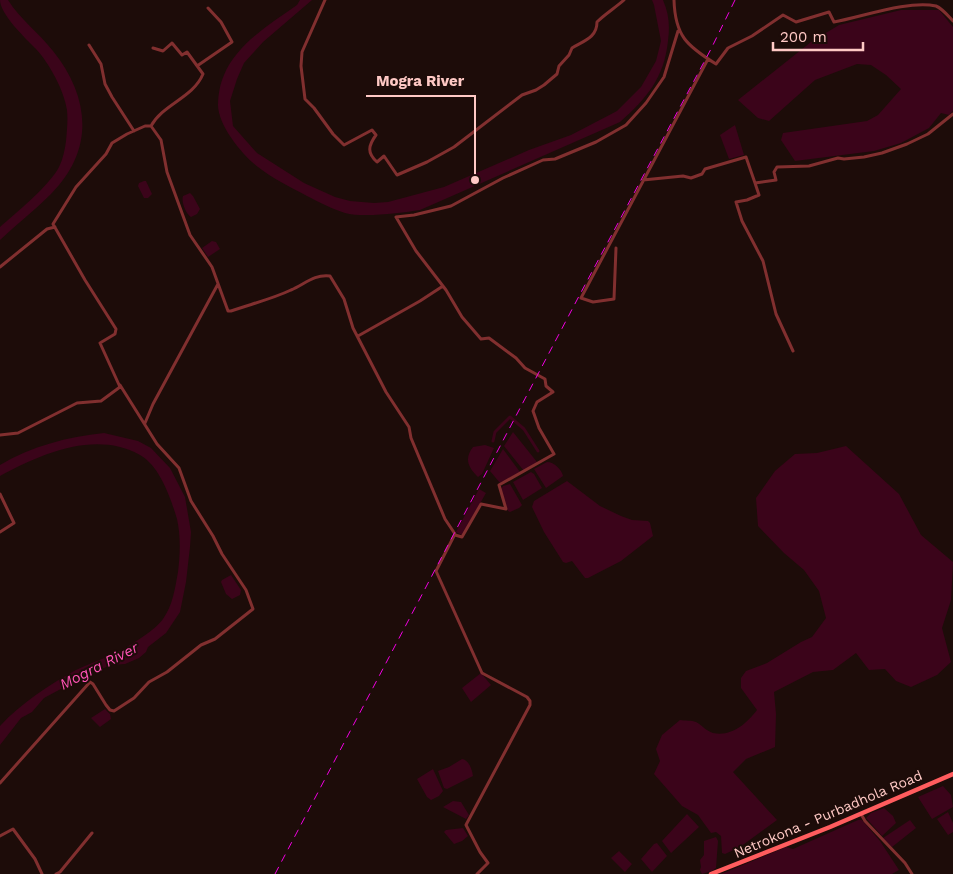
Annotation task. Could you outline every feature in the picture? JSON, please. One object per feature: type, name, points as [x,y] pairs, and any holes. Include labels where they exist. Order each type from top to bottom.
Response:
[{"type":"main road","name":"Netrokona - Purbadhola Road","points":[[711,874],[830,827],[953,774]]},
{"type":"street","points":[[325,0],[302,52],[301,66],[305,99],[344,145],[372,130],[376,135],[370,144],[369,150],[372,157],[377,162],[384,156],[398,175],[454,147],[522,95],[544,85],[558,74],[560,66],[572,48],[592,37],[597,30],[597,22],[604,14],[611,11],[624,0]]},
{"type":"street","points":[[151,126],[161,140],[167,172],[190,235],[212,267],[229,312],[291,290],[305,281],[322,275],[330,276],[344,300],[354,328],[386,392],[409,427],[411,438],[445,519],[455,535],[462,537],[481,504],[506,509],[499,486],[554,454],[539,428],[533,411],[537,402],[553,392],[548,388],[544,379],[524,368],[516,358],[489,338],[481,339],[462,317],[443,286],[416,251],[396,217],[451,206],[503,178],[544,160],[596,142],[626,125],[646,103],[664,77],[678,31],[674,0]]},
{"type":"street","points":[[908,0],[912,5]]},
{"type":"street","points":[[678,31],[688,43],[716,64],[728,48],[752,36],[783,15],[796,22],[829,12],[834,22],[887,9],[925,4],[938,7],[953,21]]},
{"type":"street","points":[[197,66],[232,42],[221,22],[208,8]]},
{"type":"street","points":[[0,783],[90,682],[109,709],[111,711],[115,710],[134,698],[149,682],[167,672],[202,645],[215,639],[253,609],[246,590],[191,501],[179,468],[157,444],[120,385],[100,343],[115,334],[116,329],[53,224],[76,187],[106,154],[112,143],[120,137],[151,126],[160,113],[197,85],[202,74],[187,52],[182,55],[172,43],[163,51],[153,48]]},
{"type":"street","points":[[90,45],[101,64],[105,84],[134,131]]},
{"type":"street","points":[[616,248],[614,299],[593,302],[581,298],[708,59]]},
{"type":"street","points":[[755,183],[776,180],[774,172],[777,167],[809,166],[838,158],[864,157],[882,153],[928,134],[953,114]]},
{"type":"street","points":[[643,180],[683,176],[691,178],[702,174],[705,169],[746,157],[759,195],[736,202],[742,221],[763,260],[776,314],[793,351]]},
{"type":"street","points":[[0,267],[47,229],[55,227]]},
{"type":"street","points":[[145,423],[153,404],[219,283]]},
{"type":"street","points":[[358,336],[420,302],[443,286]]},
{"type":"street","points":[[0,436],[12,435],[22,431],[77,403],[101,401],[119,388],[120,385]]},
{"type":"street","points":[[0,494],[14,523],[0,532]]},
{"type":"street","points":[[455,535],[437,572],[482,673],[527,697],[531,703],[466,825],[488,863],[477,874]]},
{"type":"street","points":[[860,813],[865,821],[905,863],[912,874]]},
{"type":"street","points":[[0,836],[13,829],[42,874]]},
{"type":"street","points":[[56,874],[60,872],[92,833]]},
{"type":"water","points":[[0,0],[8,0],[48,44],[65,69],[80,105],[82,123],[81,142],[75,160],[65,177],[45,200],[0,240],[0,227],[40,190],[59,167],[63,157],[67,133],[67,110],[63,94],[51,69],[36,49],[8,19]]},
{"type":"water","points":[[300,0],[312,0],[263,42],[244,63],[230,101],[233,126],[257,153],[304,183],[335,197],[350,201],[388,202],[444,187],[529,150],[571,135],[617,111],[641,87],[656,61],[661,41],[652,0],[663,0],[668,15],[669,36],[663,66],[653,86],[646,96],[620,122],[420,210],[382,215],[362,215],[345,213],[316,201],[269,175],[245,155],[232,139],[219,113],[218,105],[223,78],[237,54],[255,36],[297,5]]},
{"type":"water","points":[[901,10],[939,10],[953,27],[953,111],[949,115],[941,113],[929,128],[901,143],[874,151],[795,161],[781,140],[783,133],[867,121],[878,115],[901,89],[886,75],[871,65],[857,64],[815,80],[769,121],[758,118],[738,100],[811,42],[839,25]]},
{"type":"water","points":[[735,125],[744,155],[729,159],[720,135]]},
{"type":"water","points":[[146,181],[152,194],[148,198],[144,198],[138,186],[139,183]]},
{"type":"water","points":[[190,193],[200,209],[197,214],[191,217],[184,208],[183,201],[183,196]]},
{"type":"water","points":[[212,241],[216,242],[220,249],[208,257],[202,248]]},
{"type":"water","points":[[513,432],[537,462],[524,471],[504,446]]},
{"type":"water","points":[[104,433],[138,441],[151,448],[170,468],[185,497],[191,532],[186,582],[180,612],[166,633],[148,647],[146,652],[139,658],[125,664],[111,665],[83,677],[44,698],[32,712],[21,718],[0,745],[0,726],[17,710],[66,676],[129,646],[146,635],[163,619],[171,602],[179,566],[180,546],[177,519],[164,484],[147,460],[123,448],[87,445],[50,453],[0,476],[0,465],[12,458],[63,440]]},
{"type":"water","points":[[485,445],[494,448],[482,474],[478,477],[468,463],[468,459],[473,447]]},
{"type":"water","points":[[846,446],[899,494],[921,535],[953,562],[951,600],[942,628],[951,662],[937,675],[911,687],[896,681],[885,669],[869,670],[856,653],[833,670],[813,672],[774,692],[776,714],[775,747],[746,759],[733,772],[777,820],[740,847],[725,854],[722,853],[721,836],[716,832],[711,833],[698,815],[682,806],[654,774],[660,761],[656,749],[662,735],[680,720],[694,721],[713,733],[720,734],[733,731],[744,724],[757,710],[741,688],[741,678],[746,671],[767,663],[812,637],[826,618],[819,591],[804,570],[784,553],[758,526],[756,498],[775,471],[795,454],[817,453]]},
{"type":"water","points":[[503,449],[520,472],[500,483],[490,471]]},
{"type":"water","points":[[547,462],[557,467],[563,476],[546,488],[534,469]]},
{"type":"water","points":[[531,472],[542,488],[523,500],[513,482]]},
{"type":"water","points":[[567,481],[600,506],[632,520],[648,521],[653,536],[621,561],[585,578],[572,561],[563,562],[544,532],[532,507],[534,501]]},
{"type":"water","points":[[510,484],[522,505],[510,512],[501,489],[503,486]]},
{"type":"water","points":[[479,489],[486,493],[462,535],[456,532]]},
{"type":"water","points":[[231,575],[241,590],[240,595],[232,599],[226,594],[221,582]]},
{"type":"water","points":[[481,673],[491,685],[471,702],[462,688]]},
{"type":"water","points":[[105,709],[110,714],[111,719],[100,727],[91,718]]},
{"type":"water","points":[[462,759],[468,763],[473,776],[447,789],[444,788],[438,771]]},
{"type":"water","points":[[433,769],[443,791],[439,796],[431,800],[427,797],[417,779]]},
{"type":"water","points":[[943,786],[951,795],[953,807],[932,819],[918,797]]},
{"type":"water","points":[[453,801],[461,802],[469,815],[466,819],[443,807]]},
{"type":"water","points":[[884,808],[893,816],[896,823],[882,836],[866,818],[871,813]]},
{"type":"water","points":[[948,812],[953,823],[953,832],[948,835],[937,819]]},
{"type":"water","points":[[687,814],[699,827],[671,853],[662,841]]},
{"type":"water","points":[[858,820],[862,820],[880,841],[899,870],[892,874],[721,874],[786,847],[793,849]]},
{"type":"water","points":[[910,820],[916,828],[892,847],[883,838]]},
{"type":"water","points":[[463,828],[468,836],[454,844],[444,832],[446,830]]},
{"type":"water","points":[[716,837],[718,841],[716,868],[702,874],[700,860],[704,855],[704,841]]},
{"type":"water","points":[[657,843],[667,856],[652,872],[641,859]]},
{"type":"water","points":[[619,851],[632,864],[625,872],[611,858]]},
{"type":"waterway","points":[[493,441],[495,432],[510,417],[524,429],[538,451]]},
{"type":"railway","points":[[275,874],[711,49],[735,0]]},
{"type":"place","name":"Mogra River","points":[[475,180]]}]
